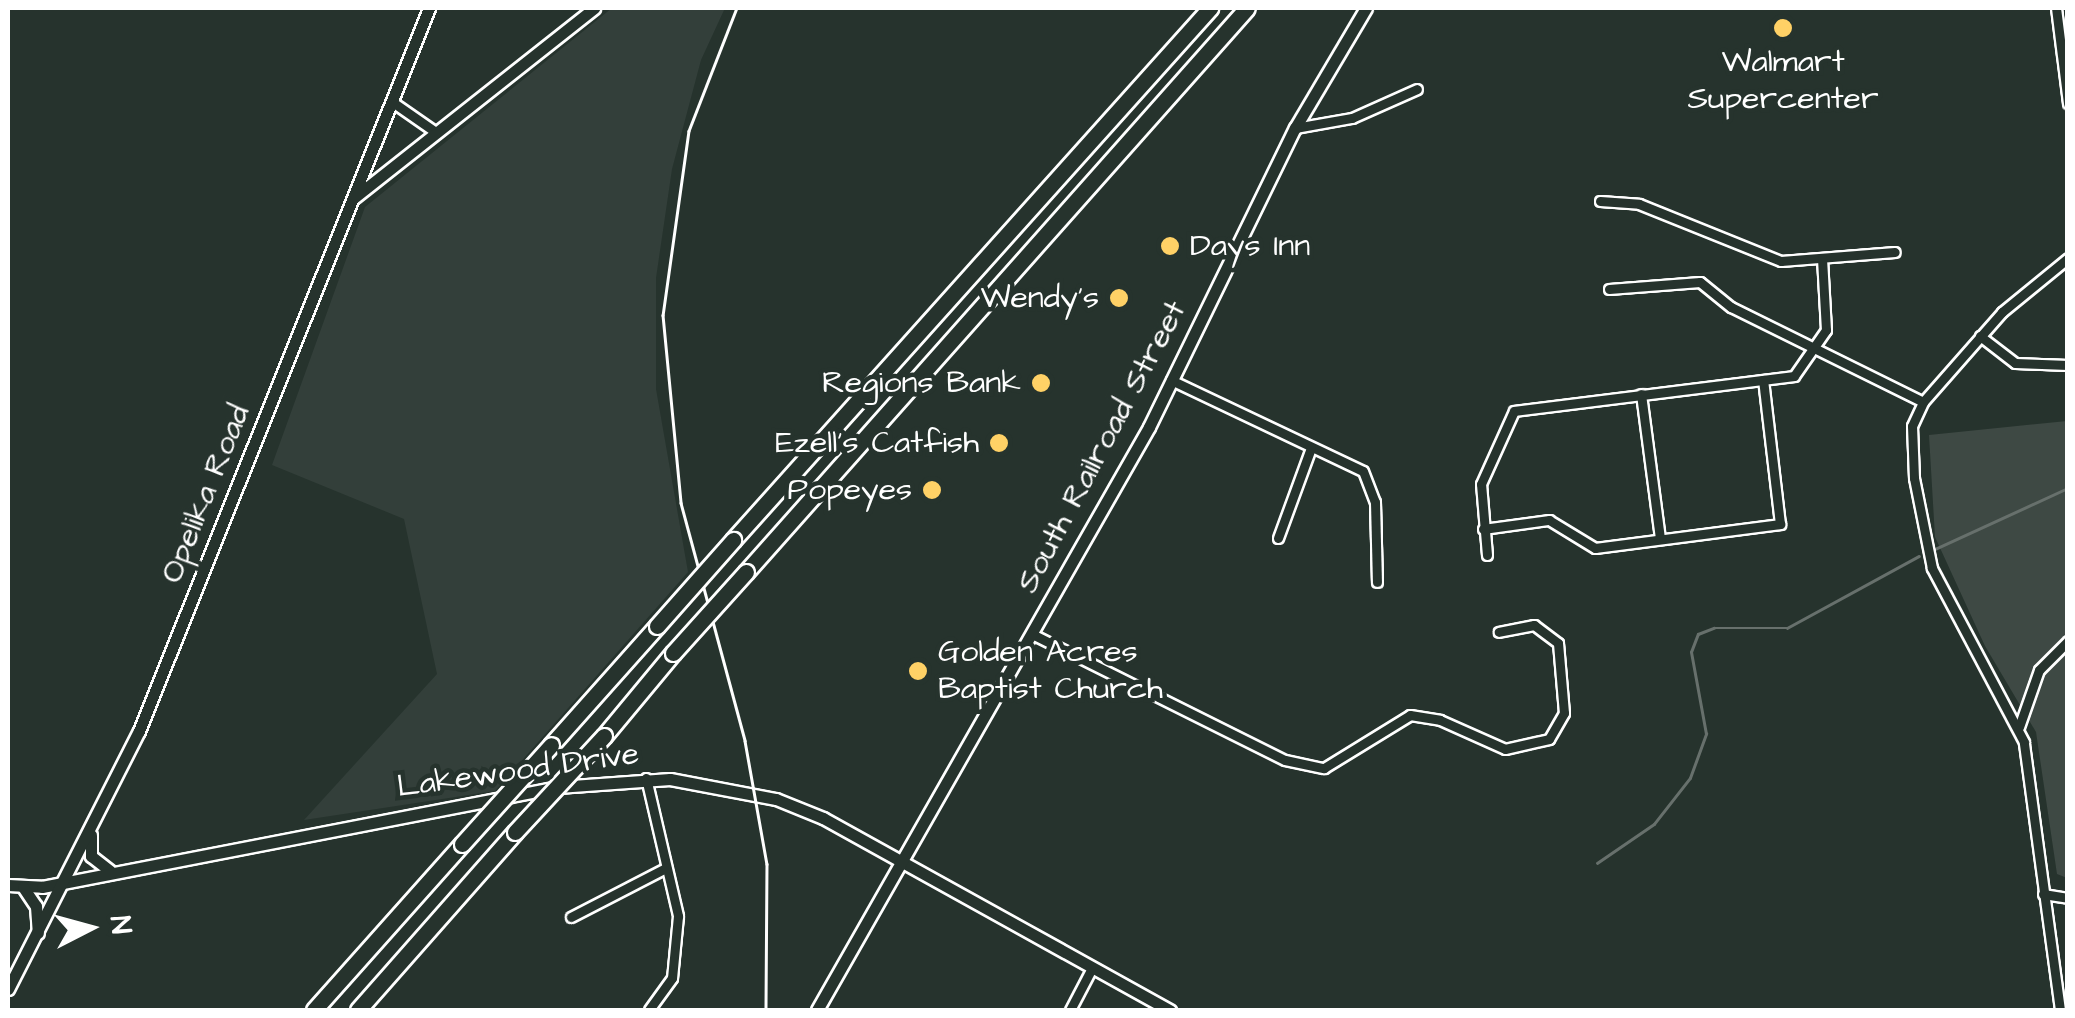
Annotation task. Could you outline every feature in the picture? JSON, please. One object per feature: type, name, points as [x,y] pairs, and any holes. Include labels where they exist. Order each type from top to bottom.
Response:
[{"type":"highway","points":[[314,1010],[1210,8]]},
{"type":"highway","points":[[358,1010],[1247,8]]},
{"type":"street","name":"Opelika Road","points":[[8,989],[91,833],[179,636],[429,8]]},
{"type":"street","points":[[354,197],[594,8]]},
{"type":"street","name":"South Railroad Street","points":[[817,1010],[900,858],[1034,635],[1171,380],[1295,128],[1366,8]]},
{"type":"street","points":[[2056,8],[2068,103]]},
{"type":"street","points":[[1295,128],[1352,118],[1417,89]]},
{"type":"street","points":[[392,101],[437,134]]},
{"type":"street","points":[[1600,201],[1639,204],[1780,261],[1894,252]]},
{"type":"street","points":[[1486,555],[1483,474],[1514,411],[1794,376],[1818,349],[1827,300],[1822,258]]},
{"type":"street","points":[[2060,1010],[2019,727],[1932,568],[1914,478],[1912,426],[1922,402],[1980,336],[2031,284],[2068,258]]},
{"type":"street","points":[[1609,289],[1700,282],[1732,307],[1922,402]]},
{"type":"street","points":[[1980,336],[2015,363],[2068,365]]},
{"type":"street","points":[[1171,380],[1363,471],[1370,482],[1378,533],[1376,582]]},
{"type":"street","points":[[1483,529],[1549,520],[1595,548],[1780,524],[1763,380]]},
{"type":"street","points":[[1641,394],[1660,538]]},
{"type":"street","points":[[1278,538],[1311,448]]},
{"type":"street","points":[[1034,635],[1284,760],[1324,768],[1343,762],[1390,723],[1410,715],[1459,727],[1505,749],[1549,739],[1564,713],[1558,643],[1534,625],[1498,632]]},
{"type":"street","points":[[2019,727],[2039,670],[2068,641]]},
{"type":"street","points":[[646,778],[676,896],[678,947],[672,978],[649,1010]]},
{"type":"street","name":"Lakewood Drive","points":[[8,885],[66,882],[558,787],[646,778],[776,798],[900,858],[1170,1010]]},
{"type":"street","points":[[91,833],[91,856],[110,871]]},
{"type":"street","points":[[572,917],[666,868]]},
{"type":"street","points":[[22,887],[36,906],[38,935]]},
{"type":"street","points":[[2042,894],[2068,898]]},
{"type":"street","points":[[1070,1010],[1092,968]]},
{"type":"shaded area","points":[[612,8],[725,8],[701,60],[672,169],[656,278],[656,389],[688,572],[495,791],[304,820],[437,674],[404,519],[272,465],[365,207]]},
{"type":"shaded area","points":[[2067,421],[2067,878],[2057,874],[2036,732],[1985,646],[1935,537],[1929,435]]},
{"type":"waterway","points":[[1933,550],[2068,488]]},
{"type":"waterway","points":[[1597,863],[1654,824],[1690,778],[1706,734],[1691,652],[1698,634],[1714,628],[1787,628],[1919,556]]},
{"type":"railway","points":[[737,8],[689,131],[663,315],[681,503],[745,741],[767,864],[766,1010]]},
{"type":"place","name":"Walmart Supercenter","points":[[1783,28]]},
{"type":"place","name":"Days Inn","points":[[1170,246]]},
{"type":"place","name":"Wendy's","points":[[1119,298]]},
{"type":"place","name":"Regions Bank","points":[[1041,383]]},
{"type":"place","name":"Ezell's Catfish","points":[[999,443]]},
{"type":"place","name":"Popeyes","points":[[932,490]]},
{"type":"place","name":"Golden Acres Baptist Church","points":[[918,671]]}]
